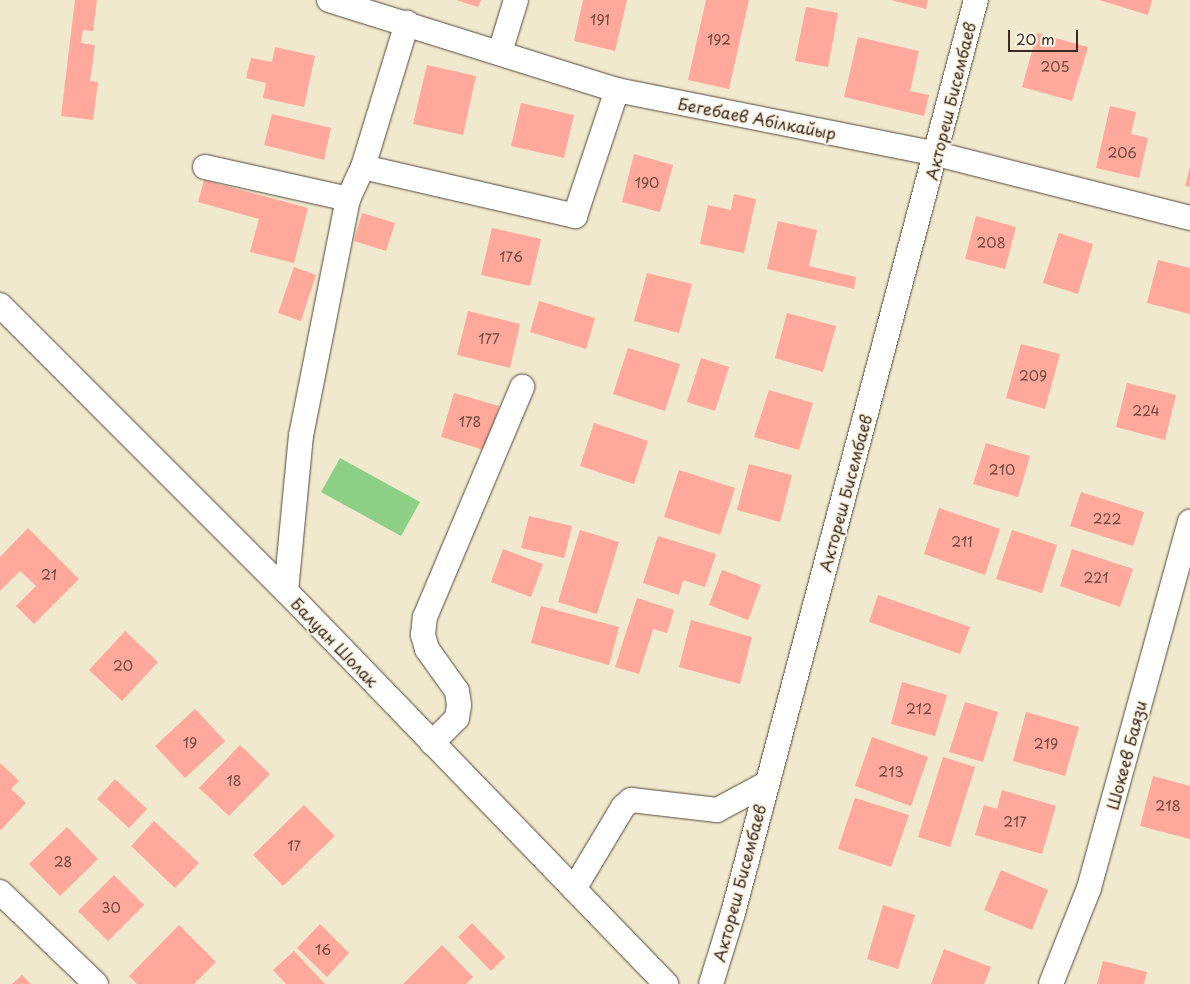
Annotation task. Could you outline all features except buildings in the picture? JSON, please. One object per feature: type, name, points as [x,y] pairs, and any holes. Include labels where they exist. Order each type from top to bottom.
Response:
[{"type":"street","name":"Бегебаев Абілкайыр","points":[[329,0],[408,23],[617,90],[937,154],[1190,218]]},
{"type":"street","points":[[500,52],[516,0]]},
{"type":"street","name":"Актореш Бисембаев","points":[[711,984],[733,913],[766,784],[937,154],[976,0]]},
{"type":"street","points":[[286,591],[302,436],[348,199],[363,167],[408,23]]},
{"type":"street","points":[[363,167],[575,216],[617,90]]},
{"type":"street","points":[[205,167],[348,199]]},
{"type":"street","name":"Балуан Шолак","points":[[0,305],[286,591],[666,984]]},
{"type":"street","points":[[432,743],[457,718],[459,705],[456,691],[427,648],[423,635],[425,617],[522,388]]},
{"type":"street","name":"Шокеев Баязи","points":[[1051,984],[1089,888],[1190,522]]},
{"type":"street","points":[[574,888],[623,807],[631,800],[717,810],[766,784]]},
{"type":"street","points":[[0,892],[96,984]]},
{"type":"green space","points":[[340,458],[420,502],[401,536],[321,492]]}]
